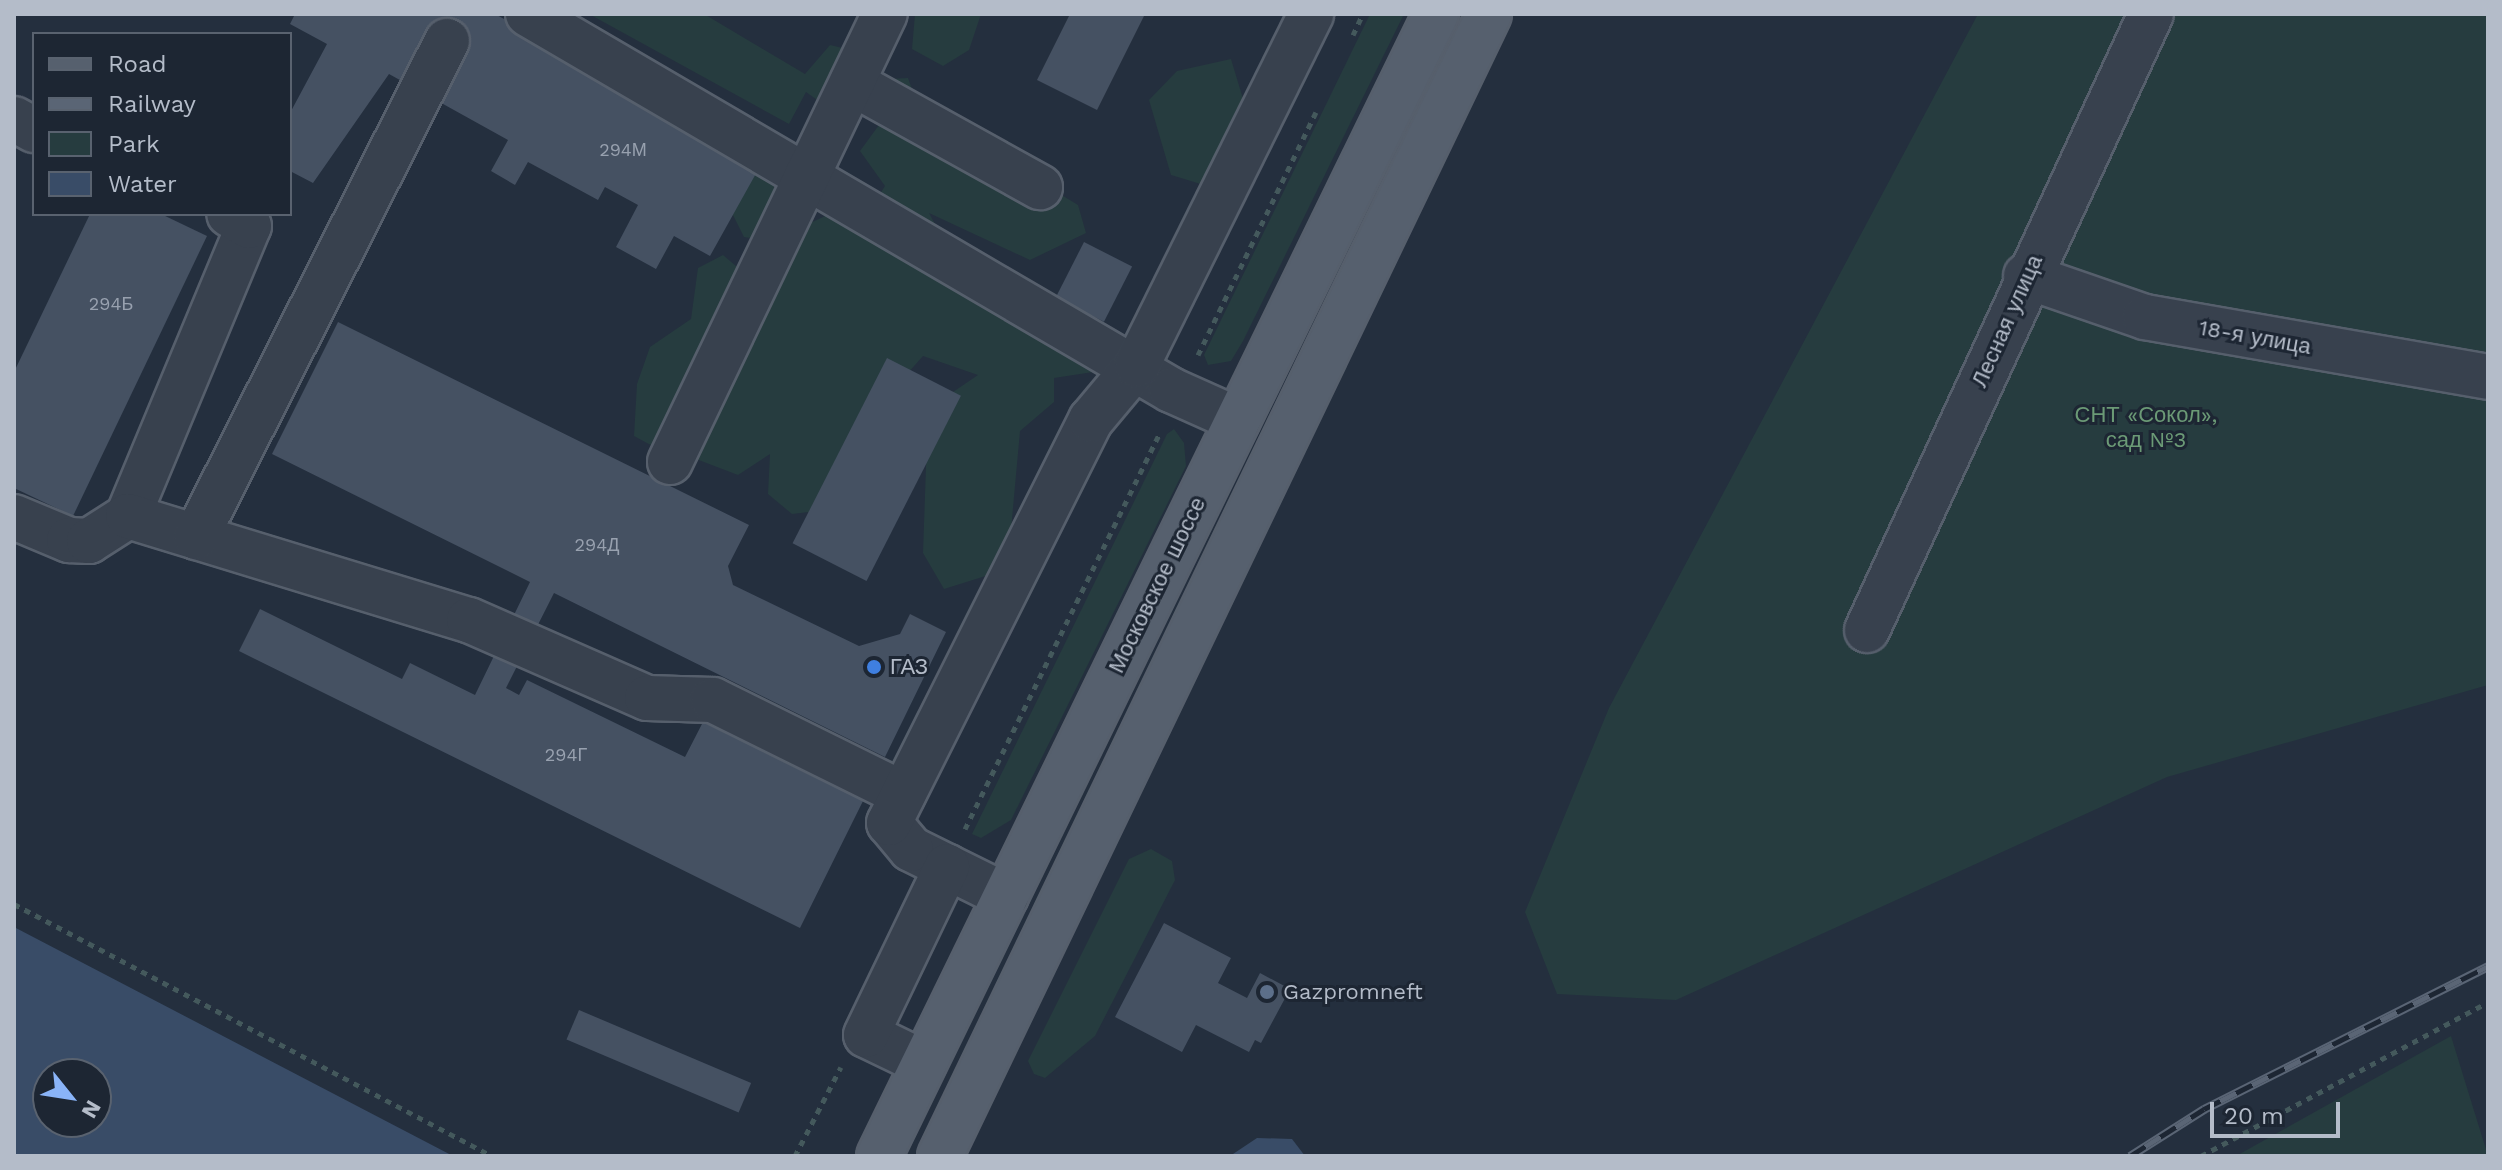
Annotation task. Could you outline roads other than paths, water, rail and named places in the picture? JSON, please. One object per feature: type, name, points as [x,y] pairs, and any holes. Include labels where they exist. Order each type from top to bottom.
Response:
[{"type":"main road","name":"Московское шоссе","points":[[879,1156],[1436,14]]},
{"type":"main road","points":[[940,1156],[1489,14]]},
{"type":"street","points":[[528,14],[1137,365],[1179,393],[1238,420]]},
{"type":"street","points":[[670,462],[885,14]]},
{"type":"street","points":[[1006,896],[911,849],[889,823],[1091,420],[1137,365],[1311,14]]},
{"type":"street","name":"Лесная улица","points":[[1867,630],[2026,276],[2151,14]]},
{"type":"street","points":[[196,537],[447,41]]},
{"type":"street","points":[[852,83],[1040,187]]},
{"type":"street","points":[[14,119],[32,129]]},
{"type":"street","points":[[14,517],[69,540],[89,541],[128,516],[249,226],[232,216]]},
{"type":"street","name":"18-я улица","points":[[2026,276],[2145,317],[2488,377]]},
{"type":"street","points":[[128,516],[469,620],[647,698],[713,700],[903,794]]},
{"type":"street","points":[[924,1063],[866,1035],[947,867]]},
{"type":"water","points":[[14,927],[453,1156],[14,1156]]},
{"type":"water","points":[[1257,1138],[1292,1139],[1305,1156],[1230,1156]]},
{"type":"railway","points":[[2130,1156],[2204,1109],[2488,966]]},
{"type":"place","name":"ГАЗ","points":[[874,667]]},
{"type":"place","name":"Gazpromneft","points":[[1267,992]]},
{"type":"park label","name":"СНТ «Сокол», сад №3","points":[[2146,426]]}]
